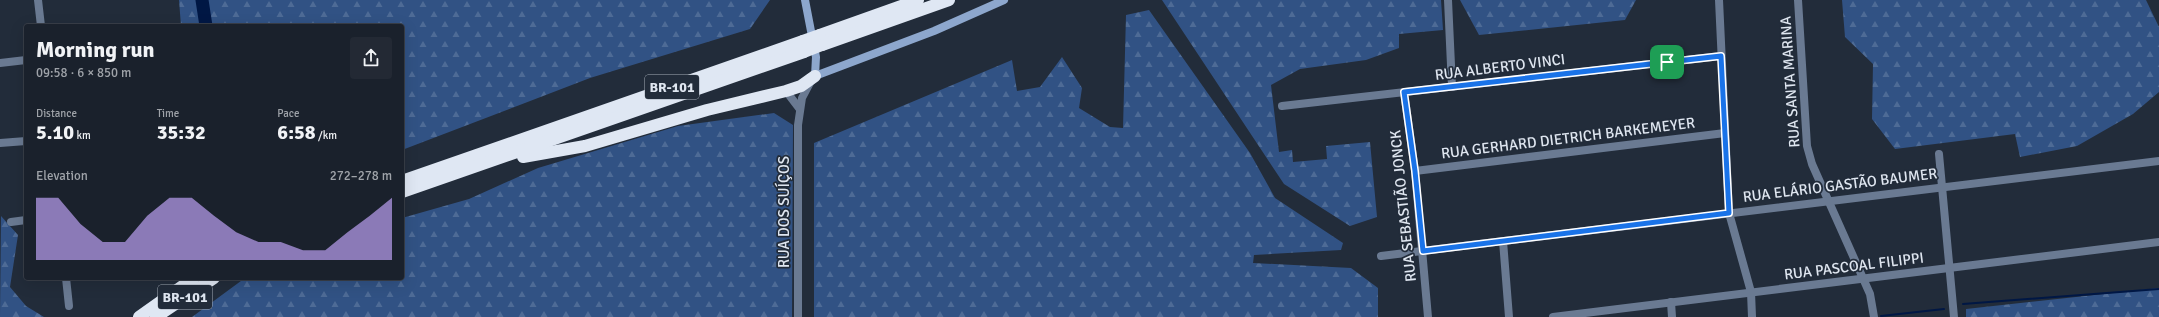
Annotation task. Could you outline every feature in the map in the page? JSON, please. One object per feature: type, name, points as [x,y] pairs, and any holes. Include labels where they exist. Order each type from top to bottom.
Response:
[{"type":"highway","name":"BR-101","points":[[821,40],[918,0]]},
{"type":"highway","name":"BR-101","points":[[404,180],[821,40],[949,0]]},
{"type":"highway","name":"BR-101","points":[[404,191],[491,162],[804,46]]},
{"type":"highway","points":[[491,162],[585,146],[707,110],[786,91],[802,86],[815,76]]},
{"type":"highway","name":"BR-101","points":[[139,317],[191,280]]},
{"type":"highway","name":"BR-101","points":[[156,317],[211,280]]},
{"type":"main road","name":"RUA DOS SUÍÇOS","points":[[804,0],[816,57],[815,76]]},
{"type":"main road","points":[[815,76],[934,31],[1004,0]]},
{"type":"street","points":[[38,0],[41,24]]},
{"type":"street","points":[[1448,0],[1452,87]]},
{"type":"street","points":[[1718,0],[1729,213],[1751,292],[1752,317]]},
{"type":"street","name":"RUA SANTA MARINA","points":[[1798,0],[1806,136],[1812,164],[1870,294],[1874,317]]},
{"type":"street","name":"RUA ALBERTO VINCI","points":[[1282,106],[1721,56]]},
{"type":"street","points":[[0,63],[24,60]]},
{"type":"street","name":"RUA DOS SUÍÇOS","points":[[798,317],[800,108],[805,91],[815,76]]},
{"type":"street","points":[[786,91],[800,108]]},
{"type":"street","name":"RUA SEBASTIÃO JONCK","points":[[1404,92],[1415,171],[1428,317]]},
{"type":"street","name":"RUA GERHARD DIETRICH BARKEMEYER","points":[[1415,171],[1725,133]]},
{"type":"street","points":[[0,143],[24,141]]},
{"type":"street","points":[[1938,154],[1954,317]]},
{"type":"street","name":"RUA ELÁRIO GASTÃO BAUMER","points":[[1381,256],[2159,161]]},
{"type":"street","points":[[11,222],[24,220]]},
{"type":"street","points":[[1503,241],[1509,317]]},
{"type":"street","name":"RUA PASCOAL FILIPPI","points":[[1553,317],[1589,315],[1671,302],[2159,242]]},
{"type":"street","points":[[66,280],[69,306]]},
{"type":"street","points":[[1671,302],[1672,317]]},
{"type":"green space","points":[[179,0],[770,0],[750,29],[590,78],[404,149],[404,24],[181,24]]},
{"type":"green space","points":[[1162,0],[1441,0],[1443,30],[1399,34],[1399,48],[1366,60],[1300,69],[1271,85],[1279,152],[1292,150],[1293,162],[1327,159],[1326,146],[1370,142],[1377,217],[1350,226],[1284,184]]},
{"type":"green space","points":[[1460,0],[1636,0],[1625,20],[1479,35]]},
{"type":"green space","points":[[1842,0],[2146,0],[2159,27],[2159,92],[2133,114],[2077,146],[2020,157],[2015,134],[1895,149],[1872,119],[1873,64],[1845,37]]},
{"type":"green space","points":[[1149,10],[1250,153],[1275,198],[1343,243],[1341,250],[1254,255],[1253,263],[1351,268],[1378,288],[1378,317],[814,317],[814,143],[1012,60],[1017,91],[1040,87],[1062,57],[1082,88],[1079,108],[1110,127],[1123,128],[1126,15]]},
{"type":"green space","points":[[774,113],[793,125],[792,317],[192,317],[242,280],[404,280],[404,217],[469,199],[538,168],[678,126]]},
{"type":"green space","points":[[1,216],[18,235],[10,287],[26,306],[44,317],[0,317]]},
{"type":"green space","points":[[2159,288],[2159,317],[1966,317],[1966,309]]},
{"type":"waterway","points":[[202,0],[206,24]]},
{"type":"waterway","points":[[1963,304],[2159,289]]},
{"type":"waterway","points":[[1881,316],[1944,309]]},
{"type":"route","points":[[1721,56],[1729,213],[1423,251],[1415,171],[1404,92],[1667,62],[1721,56]]}]
